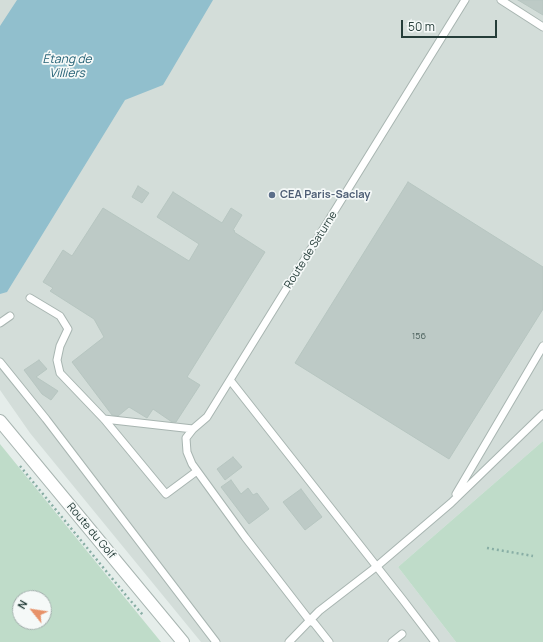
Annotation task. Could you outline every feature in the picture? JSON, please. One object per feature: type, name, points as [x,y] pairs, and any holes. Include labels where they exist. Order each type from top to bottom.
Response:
[{"type":"street","name":"Route du Golf","points":[[0,421],[183,642]]},
{"type":"lane","name":"Route de Saturne","points":[[193,429],[207,417],[465,0]]},
{"type":"lane","points":[[501,0],[543,27]]},
{"type":"lane","points":[[30,298],[60,316],[68,330],[60,346],[56,360],[60,373],[104,419],[166,494],[197,471]]},
{"type":"lane","points":[[0,323],[10,316]]},
{"type":"lane","points":[[451,502],[543,346]]},
{"type":"lane","points":[[0,356],[3,360],[0,362],[59,436],[216,642]]},
{"type":"lane","points":[[230,380],[435,642]]},
{"type":"lane","points":[[289,642],[319,611],[376,566],[451,502],[543,414]]},
{"type":"lane","points":[[104,419],[193,429]]},
{"type":"lane","points":[[193,429],[186,438],[187,452],[192,464],[310,621],[314,623],[329,642]]},
{"type":"lane","points":[[392,642],[402,634]]},
{"type":"path","points":[[487,548],[533,556]]},
{"type":"shaded area","name":"CEA Paris-Saclay","points":[[0,0],[543,0],[543,441],[398,567],[456,642],[201,642],[30,433],[0,390]]},
{"type":"green space","points":[[543,441],[543,642],[456,642],[398,567]]},
{"type":"green space","points":[[0,444],[161,642],[0,642]]},
{"type":"water","name":"Étang de Villiers","points":[[17,0],[213,0],[163,85],[125,100],[7,292],[0,294],[0,26]]},
{"type":"building","points":[[518,0],[543,0],[543,15]]},
{"type":"building","points":[[408,182],[543,267],[543,309],[449,459],[295,363]]},
{"type":"building","points":[[138,186],[149,193],[142,203],[132,197]]},
{"type":"building","points":[[173,192],[222,223],[231,208],[242,215],[233,230],[235,231],[234,232],[265,252],[187,377],[200,385],[176,422],[172,422],[153,409],[147,418],[129,407],[118,416],[112,415],[72,362],[104,337],[94,319],[50,291],[53,288],[43,282],[63,250],[72,256],[103,208],[189,261],[199,244],[157,217]]},
{"type":"building","points":[[39,360],[47,369],[36,377],[58,391],[51,400],[42,394],[24,370]]},
{"type":"building","points":[[233,457],[242,467],[225,480],[217,469]]},
{"type":"building","points":[[231,480],[241,494],[248,488],[253,495],[257,493],[269,509],[249,524],[221,487]]},
{"type":"building","points":[[301,489],[322,517],[305,530],[283,502]]},
{"type":"place","name":"CEA Paris-Saclay","points":[[272,195]]}]
